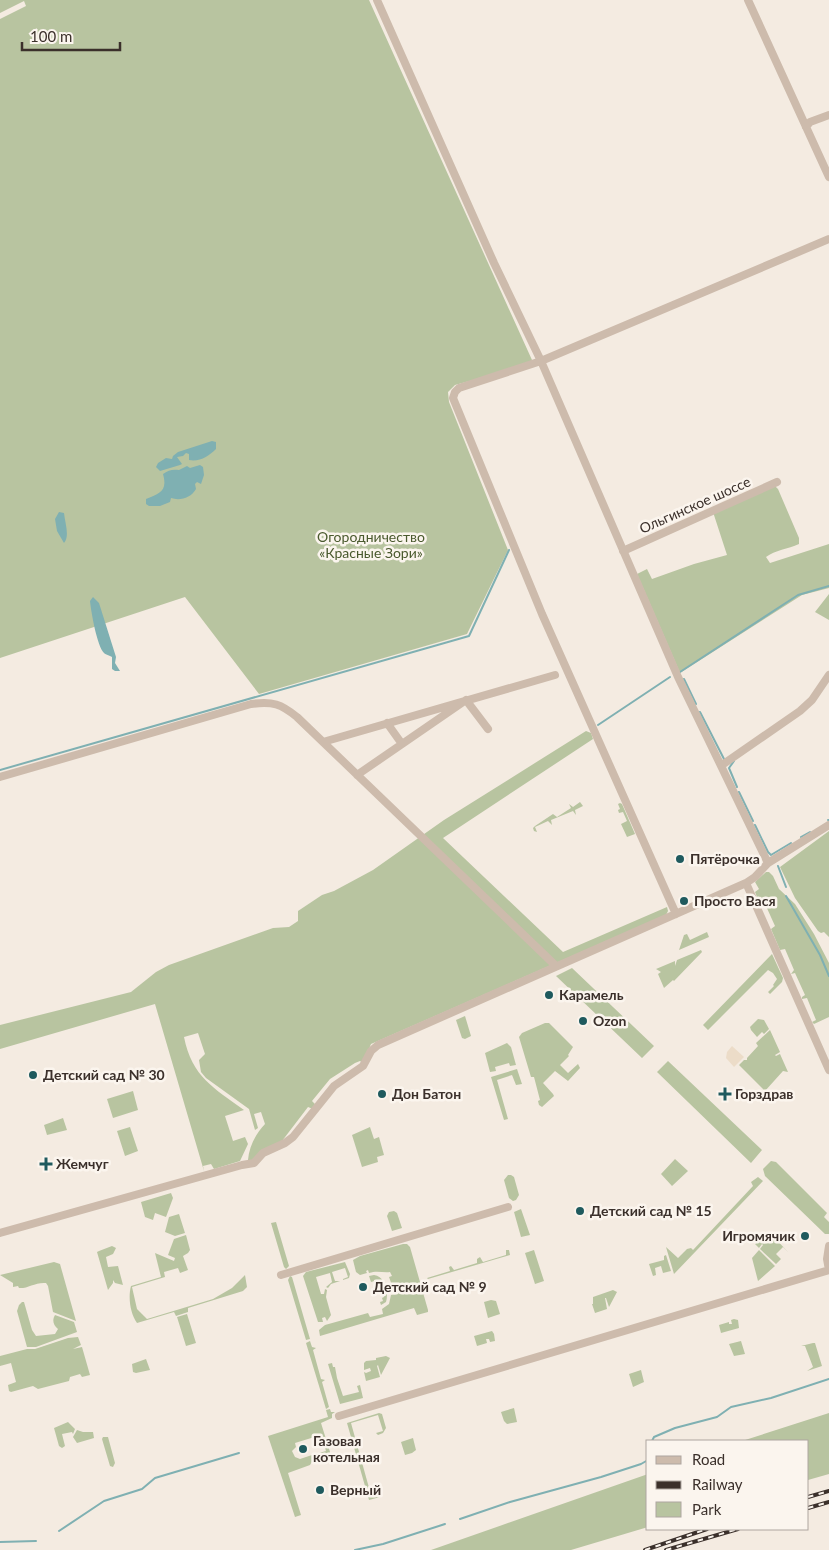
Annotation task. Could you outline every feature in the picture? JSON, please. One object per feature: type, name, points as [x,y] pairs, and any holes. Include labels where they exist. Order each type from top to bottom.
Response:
[{"type":"street","points":[[377,0],[494,263],[541,361],[678,677],[768,863]]},
{"type":"street","points":[[748,0],[829,177]]},
{"type":"street","points":[[806,127],[810,122],[829,115]]},
{"type":"street","points":[[676,914],[542,614],[453,398],[459,388],[541,361],[829,239]]},
{"type":"street","name":"Ольгинское шоссе","points":[[623,551],[777,482]]},
{"type":"street","points":[[323,742],[555,675]]},
{"type":"street","points":[[722,765],[800,712],[812,700],[829,675]]},
{"type":"street","points":[[466,700],[488,729]]},
{"type":"street","points":[[357,775],[466,700]]},
{"type":"street","points":[[0,776],[251,704],[267,702],[286,708],[556,966]]},
{"type":"street","points":[[387,723],[402,744]]},
{"type":"street","points":[[0,1233],[148,1190],[254,1163],[263,1153],[293,1138],[334,1086],[363,1066],[371,1051],[378,1045],[746,883],[756,877],[768,863],[829,825]]},
{"type":"street","points":[[746,883],[829,1070]]},
{"type":"street","points":[[281,1275],[508,1207]]},
{"type":"street","points":[[339,1416],[829,1270],[827,1259],[829,1246]]},
{"type":"green space","name":"Огородничество «Красные Зори»","points":[[0,0],[369,0],[532,360],[528,365],[455,385],[448,392],[449,402],[508,550],[467,634],[259,694],[185,597],[0,658],[0,19],[26,6],[24,1],[0,13]]},
{"type":"green space","points":[[775,486],[799,538],[799,544],[766,557],[770,563],[829,544],[829,588],[802,595],[680,673],[637,574],[647,569],[652,579],[727,555],[713,512]]},
{"type":"green space","points":[[829,594],[829,620],[815,612]]},
{"type":"green space","points":[[586,731],[591,733],[593,739],[443,838],[563,952],[667,907],[666,915],[371,1044],[363,1063],[360,1061],[355,1063],[330,1079],[312,1101],[315,1104],[313,1109],[308,1107],[282,1141],[251,1161],[248,1160],[251,1145],[265,1124],[261,1112],[254,1114],[258,1128],[255,1130],[249,1109],[206,1078],[201,1072],[199,1060],[205,1054],[198,1033],[184,1037],[188,1051],[199,1072],[206,1080],[244,1110],[225,1116],[233,1141],[245,1137],[248,1144],[240,1161],[214,1169],[211,1164],[203,1166],[204,1171],[155,1004],[0,1049],[0,1025],[131,992],[156,972],[169,965],[273,928],[289,927],[298,921],[298,911],[322,895],[334,891],[373,870],[444,820]]},
{"type":"green space","points":[[580,802],[583,806],[575,810],[576,815],[573,811],[551,820],[552,825],[548,821],[535,827],[537,832],[534,831],[533,828],[535,826],[553,814],[557,817],[571,808],[569,804],[573,807]]},
{"type":"green space","points":[[620,803],[635,834],[627,837],[621,824],[627,821],[623,812],[619,813],[618,810],[620,809],[618,804]]},
{"type":"green space","points":[[829,831],[829,937],[824,932],[818,931],[795,898],[780,867]]},
{"type":"green space","points":[[766,872],[773,876],[779,889],[795,904],[829,963],[829,1017],[814,1024],[812,1022],[816,1020],[807,998],[802,999],[805,995],[795,973],[791,974],[794,970],[785,949],[780,950],[771,929],[775,926],[766,906],[761,907],[755,892],[759,889],[755,882]]},
{"type":"green space","points":[[707,932],[709,937],[679,950],[684,935],[687,934],[690,940]]},
{"type":"green space","points":[[701,950],[702,952],[674,981],[664,988],[658,974],[661,972],[656,969],[675,961],[675,966],[677,960]]},
{"type":"green space","points":[[772,954],[783,978],[782,982],[770,994],[768,992],[774,986],[777,979],[768,970],[708,1030],[703,1025]]},
{"type":"green space","points":[[572,968],[654,1046],[642,1058],[556,976]]},
{"type":"green space","points":[[465,1016],[471,1036],[465,1039],[462,1038],[456,1020]]},
{"type":"green space","points":[[758,1019],[764,1020],[769,1029],[757,1037],[750,1027]]},
{"type":"green space","points":[[549,1023],[573,1047],[569,1056],[560,1065],[568,1073],[578,1064],[580,1068],[568,1081],[555,1071],[543,1083],[554,1096],[542,1107],[539,1105],[538,1101],[540,1100],[534,1077],[531,1077],[519,1037],[522,1033]]},
{"type":"green space","points":[[770,1030],[780,1052],[775,1055],[780,1054],[788,1072],[783,1071],[765,1091],[739,1065],[744,1060],[747,1060],[758,1046],[756,1043]]},
{"type":"green space","points":[[507,1043],[511,1047],[516,1065],[510,1066],[509,1063],[495,1067],[496,1071],[490,1072],[485,1053]]},
{"type":"green space","points":[[668,1061],[762,1150],[751,1163],[657,1072]]},
{"type":"green space","points":[[517,1069],[522,1084],[516,1085],[512,1075],[497,1080],[508,1119],[504,1120],[491,1077]]},
{"type":"green space","points":[[133,1091],[138,1110],[113,1118],[107,1099]]},
{"type":"green space","points":[[63,1118],[67,1130],[47,1135],[44,1125]]},
{"type":"green space","points":[[130,1127],[138,1151],[125,1156],[117,1131]]},
{"type":"green space","points":[[370,1127],[374,1139],[379,1137],[384,1155],[377,1157],[378,1162],[362,1167],[352,1135]]},
{"type":"green space","points":[[675,1159],[688,1171],[672,1186],[661,1174]]},
{"type":"green space","points":[[771,1161],[776,1162],[827,1213],[824,1217],[829,1222],[829,1234],[825,1234],[765,1176],[763,1169]]},
{"type":"green space","points":[[508,1175],[514,1177],[519,1195],[513,1201],[509,1198],[504,1180]]},
{"type":"green space","points":[[758,1177],[763,1181],[674,1274],[666,1247],[678,1258],[687,1249],[691,1248],[693,1250],[753,1186],[751,1182]]},
{"type":"green space","points":[[171,1193],[173,1198],[166,1217],[155,1213],[153,1220],[145,1217],[141,1202]]},
{"type":"green space","points":[[521,1209],[530,1235],[521,1237],[514,1212]]},
{"type":"green space","points":[[394,1211],[397,1213],[402,1228],[392,1231],[387,1216],[389,1212]]},
{"type":"green space","points":[[179,1214],[185,1233],[175,1236],[165,1232],[169,1217]]},
{"type":"green space","points":[[276,1222],[289,1266],[286,1269],[271,1223]]},
{"type":"green space","points":[[768,1233],[773,1236],[788,1252],[783,1247],[776,1254],[781,1259],[776,1264],[760,1249],[762,1244],[759,1248],[755,1244]]},
{"type":"green space","points":[[186,1235],[190,1250],[183,1256],[188,1270],[180,1273],[178,1268],[164,1272],[165,1277],[132,1287],[137,1309],[147,1319],[213,1299],[232,1288],[245,1275],[247,1287],[243,1291],[188,1308],[188,1312],[176,1316],[174,1312],[137,1323],[130,1305],[131,1286],[161,1277],[155,1253],[174,1261],[175,1258],[168,1255],[174,1239]]},
{"type":"green space","points":[[407,1244],[410,1247],[428,1312],[417,1315],[414,1308],[320,1336],[319,1330],[325,1325],[368,1313],[370,1317],[383,1314],[382,1309],[389,1304],[391,1295],[397,1294],[389,1277],[392,1276],[390,1272],[369,1273],[368,1270],[366,1271],[367,1273],[360,1275],[356,1272],[353,1260],[360,1256]]},
{"type":"green space","points":[[112,1246],[116,1248],[113,1254],[106,1257],[108,1267],[118,1266],[123,1285],[115,1283],[113,1280],[108,1290],[97,1252]]},
{"type":"green space","points":[[506,1250],[509,1250],[510,1255],[427,1278],[450,1271],[449,1267],[451,1266],[454,1270],[477,1263],[477,1259],[480,1257],[483,1262],[506,1255]]},
{"type":"green space","points":[[534,1250],[544,1281],[535,1284],[525,1253]]},
{"type":"green space","points":[[759,1250],[775,1266],[758,1281],[752,1258]]},
{"type":"green space","points":[[666,1255],[671,1271],[663,1273],[661,1266],[655,1268],[656,1275],[653,1276],[649,1264],[664,1260]]},
{"type":"green space","points":[[54,1262],[60,1264],[76,1321],[53,1312],[46,1283],[22,1288],[18,1286],[13,1287],[13,1283],[0,1275]]},
{"type":"green space","points":[[345,1262],[350,1274],[349,1278],[343,1280],[348,1277],[345,1268],[332,1272],[335,1281],[340,1281],[331,1284],[328,1288],[326,1287],[332,1282],[330,1273],[316,1277],[321,1294],[324,1294],[325,1289],[327,1290],[326,1297],[331,1315],[327,1321],[325,1317],[322,1318],[323,1322],[318,1322],[303,1276],[306,1272]]},
{"type":"green space","points":[[374,1275],[381,1278],[386,1289],[386,1302],[381,1305],[380,1302],[383,1301],[382,1298],[384,1297],[379,1280],[371,1282],[369,1276]]},
{"type":"green space","points":[[290,1276],[292,1277],[310,1339],[306,1340],[288,1280]]},
{"type":"green space","points":[[613,1290],[617,1292],[609,1307],[605,1298],[607,1309],[595,1313],[592,1304],[593,1297]]},
{"type":"green space","points":[[496,1301],[500,1314],[488,1318],[484,1302]]},
{"type":"green space","points":[[22,1302],[24,1302],[32,1330],[36,1336],[55,1334],[58,1329],[54,1322],[55,1315],[74,1322],[77,1332],[36,1347],[27,1347],[17,1311]]},
{"type":"green space","points":[[187,1314],[196,1343],[186,1346],[177,1317]]},
{"type":"green space","points":[[731,1320],[738,1320],[739,1328],[721,1333],[719,1325],[729,1322],[729,1324],[732,1324]]},
{"type":"green space","points":[[492,1331],[495,1341],[490,1342],[489,1339],[486,1339],[487,1343],[477,1346],[474,1336]]},
{"type":"green space","points":[[78,1337],[81,1345],[73,1349],[82,1347],[90,1375],[82,1377],[80,1374],[70,1377],[69,1381],[38,1389],[33,1386],[9,1391],[8,1385],[16,1382],[11,1363],[0,1366],[0,1356]]},
{"type":"green space","points":[[310,1341],[312,1347],[316,1348],[313,1350],[321,1379],[325,1380],[322,1382],[329,1407],[326,1409],[306,1343]]},
{"type":"green space","points":[[741,1341],[745,1354],[734,1356],[729,1344]]},
{"type":"green space","points":[[815,1343],[822,1366],[807,1371],[813,1367],[805,1346],[801,1346]]},
{"type":"green space","points":[[386,1356],[390,1358],[381,1375],[377,1366],[380,1377],[366,1381],[364,1372],[371,1371],[370,1368],[364,1370],[364,1363]]},
{"type":"green space","points":[[146,1359],[150,1370],[133,1372],[132,1364]]},
{"type":"green space","points":[[332,1363],[333,1367],[335,1367],[343,1396],[359,1392],[357,1386],[360,1385],[363,1398],[340,1404],[328,1364]]},
{"type":"green space","points":[[641,1370],[644,1382],[633,1387],[629,1374]]},
{"type":"green space","points":[[514,1408],[517,1422],[507,1424],[501,1412]]},
{"type":"green space","points":[[330,1409],[331,1412],[335,1412],[332,1414],[332,1418],[321,1423],[330,1452],[329,1459],[322,1461],[318,1458],[319,1453],[326,1451],[321,1435],[295,1443],[296,1447],[292,1451],[295,1457],[300,1459],[312,1455],[313,1460],[310,1465],[288,1473],[301,1515],[295,1517],[268,1436],[328,1417],[326,1410]]},
{"type":"green space","points":[[379,1413],[382,1414],[386,1428],[383,1433],[378,1435],[376,1433],[383,1431],[378,1415],[351,1423],[371,1495],[379,1493],[380,1497],[369,1500],[347,1423]]},
{"type":"green space","points":[[829,1413],[829,1474],[809,1480],[809,1440],[745,1440]]},
{"type":"green space","points":[[68,1422],[75,1429],[73,1434],[72,1432],[62,1434],[65,1446],[62,1448],[59,1446],[54,1428]]},
{"type":"green space","points":[[77,1430],[93,1432],[94,1438],[77,1443],[73,1437]]},
{"type":"green space","points":[[103,1437],[108,1437],[115,1463],[113,1467],[110,1466]]},
{"type":"green space","points":[[413,1438],[416,1450],[405,1455],[401,1442]]},
{"type":"green space","points":[[646,1475],[646,1528],[571,1550],[431,1550]]},
{"type":"shaded area","points":[[732,1046],[744,1057],[734,1067],[726,1058],[727,1052]]},
{"type":"water","points":[[212,441],[216,442],[216,449],[204,458],[189,460],[189,454],[186,453],[183,456],[177,457],[182,464],[180,465],[160,471],[156,467],[158,463],[166,458],[172,459],[178,452]]},
{"type":"water","points":[[200,465],[203,467],[204,475],[201,484],[197,482],[195,484],[196,489],[191,495],[182,499],[171,498],[170,502],[160,506],[149,506],[146,504],[146,499],[163,488],[163,474],[187,466],[190,468]]},
{"type":"water","points":[[59,512],[64,513],[66,525],[67,537],[64,543],[57,531],[55,519]]},
{"type":"water","points":[[93,597],[99,603],[116,657],[115,663],[120,671],[112,669],[112,657],[101,649],[90,601]]},
{"type":"waterway","points":[[0,770],[469,636],[509,550]]},
{"type":"waterway","points":[[680,672],[798,595],[829,586]]},
{"type":"waterway","points":[[598,725],[670,677]]},
{"type":"waterway","points":[[684,679],[696,704]]},
{"type":"waterway","points":[[700,712],[724,759]]},
{"type":"waterway","points":[[734,761],[729,768],[737,787]]},
{"type":"waterway","points":[[739,792],[753,821]]},
{"type":"waterway","points":[[755,825],[771,855],[791,843]]},
{"type":"waterway","points":[[801,837],[810,832]]},
{"type":"waterway","points":[[778,866],[786,887]]},
{"type":"waterway","points":[[786,896],[820,955],[829,976]]},
{"type":"waterway","points":[[652,1440],[654,1437],[675,1428],[717,1417],[731,1407],[771,1398],[829,1379]]},
{"type":"waterway","points":[[59,1531],[104,1501],[142,1489],[155,1478],[239,1453]]},
{"type":"waterway","points":[[460,1519],[510,1502],[601,1477],[646,1461]]},
{"type":"waterway","points":[[355,1550],[383,1544],[445,1524]]},
{"type":"waterway","points":[[0,1542],[36,1541]]},
{"type":"railway","points":[[809,1497],[829,1491]]},
{"type":"railway","points":[[809,1508],[829,1502]]},
{"type":"railway","points":[[645,1550],[704,1530]]},
{"type":"railway","points":[[666,1550],[735,1530]]},
{"type":"place","name":"Пятёрочка","points":[[680,859]]},
{"type":"place","name":"Просто Вася","points":[[684,901]]},
{"type":"place","name":"Карамель","points":[[549,995]]},
{"type":"place","name":"Ozon","points":[[583,1021]]},
{"type":"place","name":"Детский сад № 30","points":[[33,1075]]},
{"type":"place","name":"Дон Батон","points":[[382,1094]]},
{"type":"place","name":"Горздрав","points":[[725,1094]]},
{"type":"place","name":"Жемчуг","points":[[46,1164]]},
{"type":"place","name":"Детский сад № 15","points":[[580,1211]]},
{"type":"place","name":"Игромячик","points":[[805,1236]]},
{"type":"place","name":"Детский сад № 9","points":[[363,1287]]},
{"type":"place","name":"Газовая котельная","points":[[303,1449]]},
{"type":"place","name":"Верный","points":[[320,1490]]}]
